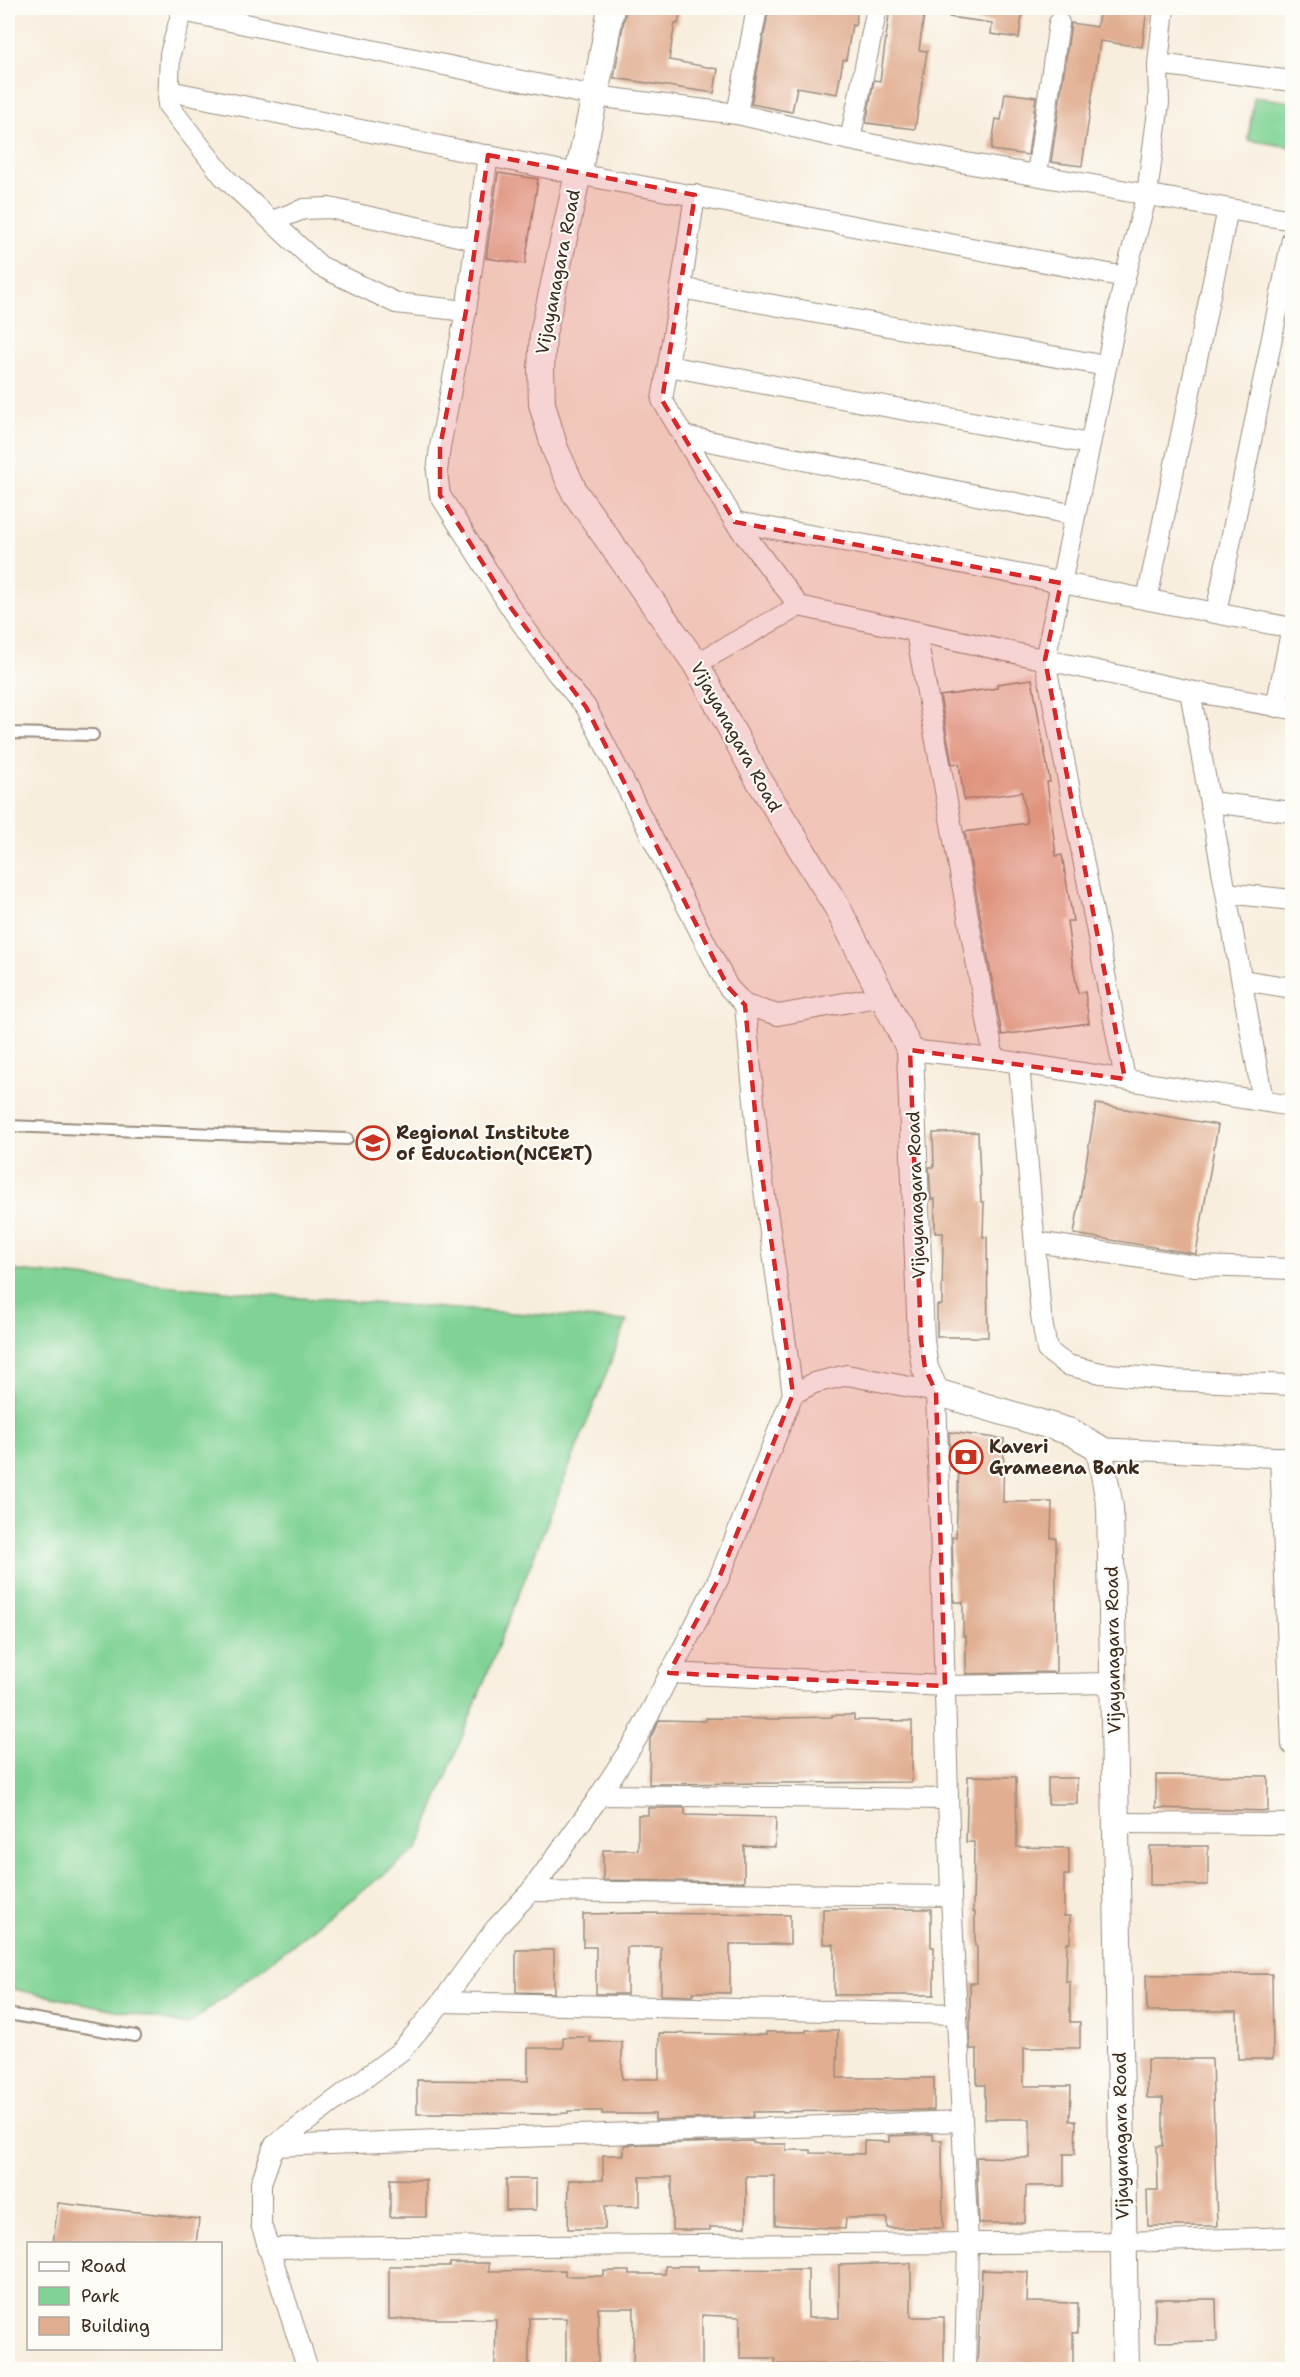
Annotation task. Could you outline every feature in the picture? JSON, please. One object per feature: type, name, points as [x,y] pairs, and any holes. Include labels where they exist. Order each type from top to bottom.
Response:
[{"type":"street","name":"Vijayanagara Road","points":[[611,8],[595,96],[543,334],[542,404],[555,449],[575,493],[696,664],[757,777],[837,907],[910,1050],[921,1340],[925,1368],[936,1392]]},
{"type":"street","points":[[738,114],[757,8]]},
{"type":"street","points":[[850,140],[877,8]]},
{"type":"street","points":[[1125,1080],[1045,660],[1125,277],[1147,194],[1159,103],[1158,64],[1164,8]]},
{"type":"street","points":[[466,311],[396,303],[320,266],[224,177],[168,105],[170,54],[183,9],[595,96],[738,114],[850,140],[1293,220]]},
{"type":"street","points":[[1037,174],[1059,23]]},
{"type":"street","points":[[1158,64],[1293,81]]},
{"type":"street","points":[[169,91],[577,174],[1125,277]]},
{"type":"street","points":[[488,155],[466,311],[440,447],[437,472],[440,495],[511,608],[556,672],[586,707],[728,987],[745,1005],[778,1015],[883,996]]},
{"type":"street","points":[[695,195],[662,400],[735,522],[799,606],[1190,691],[1284,708],[1292,627],[735,522]]},
{"type":"street","points":[[272,221],[304,209],[329,208],[476,240]]},
{"type":"street","points":[[1147,599],[1228,209]]},
{"type":"street","points":[[1216,613],[1293,239]]},
{"type":"street","points":[[681,288],[1106,366]]},
{"type":"street","points":[[668,366],[1090,444]]},
{"type":"street","points":[[684,436],[1076,514]]},
{"type":"street","points":[[696,664],[799,606]]},
{"type":"street","points":[[916,632],[994,1059]]},
{"type":"street","points":[[1190,691],[1263,1101]]},
{"type":"street","points":[[1210,802],[1293,812]]},
{"type":"street","points":[[1226,893],[1293,900]]},
{"type":"street","points":[[1242,981],[1293,988]]},
{"type":"street","points":[[308,2370],[261,2224],[261,2183],[274,2146],[401,2051],[442,2002],[496,1928],[531,1891],[600,1796],[637,1738],[719,1578],[793,1394],[759,1154],[745,1005]]},
{"type":"street","points":[[910,1050],[994,1059],[1293,1106]]},
{"type":"street","points":[[1019,1063],[1041,1315],[1047,1350],[1067,1365],[1101,1373],[1169,1380],[1293,1385]]},
{"type":"street","points":[[1036,1242],[1195,1266],[1293,1269]]},
{"type":"street","points":[[793,1394],[814,1383],[847,1375],[936,1392],[1071,1432],[1099,1448],[1286,1457],[1293,1745]]},
{"type":"street","points":[[936,1392],[951,1896],[968,2242],[965,2370]]},
{"type":"street","name":"Vijayanagara Road","points":[[1099,1448],[1110,1507],[1126,2370]]},
{"type":"street","points":[[669,1673],[945,1686],[1113,1683]]},
{"type":"street","points":[[600,1796],[948,1799]]},
{"type":"street","points":[[1116,1823],[1293,1824]]},
{"type":"street","points":[[531,1891],[951,1896]]},
{"type":"street","points":[[442,2002],[957,2014]]},
{"type":"street","points":[[274,2146],[962,2121]]},
{"type":"street","points":[[267,2248],[1123,2242],[1293,2237]]},
{"type":"lane","points":[[8,733],[93,735]]},
{"type":"lane","points":[[8,1126],[347,1139]]},
{"type":"lane","points":[[8,2014],[135,2036]]},
{"type":"highlighted area","points":[[488,155],[695,195],[662,400],[735,522],[1061,583],[1045,660],[1125,1079],[910,1050],[921,1340],[925,1368],[936,1392],[945,1686],[669,1673],[719,1578],[793,1394],[759,1154],[745,1005],[728,987],[586,707],[511,608],[440,495],[440,447],[466,311]]},
{"type":"green space","points":[[1254,97],[1292,102],[1292,147],[1248,140]]},
{"type":"green space","points":[[8,1270],[286,1297],[627,1321],[418,1848],[188,2025],[8,1988]]},
{"type":"building","points":[[626,8],[681,8],[678,24],[675,23],[669,60],[718,69],[714,93],[614,78]]},
{"type":"building","points":[[769,8],[858,8],[855,26],[852,25],[846,60],[843,60],[837,94],[797,87],[792,112],[751,104]]},
{"type":"building","points":[[890,8],[925,8],[919,50],[927,51],[915,129],[866,123],[874,80],[880,81]]},
{"type":"building","points":[[949,8],[1023,8],[1019,38],[991,34],[992,23],[949,17]]},
{"type":"building","points":[[1105,8],[1147,8],[1142,47],[1100,41],[1082,166],[1051,162],[1071,23],[1097,27],[1099,14],[1103,15]]},
{"type":"building","points":[[1005,93],[1036,97],[1028,155],[991,150],[996,119],[1001,120]]},
{"type":"building","points":[[498,173],[538,179],[525,264],[486,258]]},
{"type":"building","points":[[1032,679],[1050,782],[1047,782],[1056,856],[1062,855],[1073,921],[1067,921],[1072,960],[1078,993],[1085,992],[1089,1023],[1002,1035],[965,832],[1027,823],[1022,792],[964,800],[959,763],[952,764],[940,696],[997,688],[997,684]]},
{"type":"building","points":[[1096,1104],[1218,1125],[1196,1254],[1074,1234]]},
{"type":"building","points":[[978,1132],[981,1202],[984,1202],[983,1237],[987,1237],[988,1337],[937,1337],[937,1305],[942,1305],[943,1233],[935,1233],[935,1199],[931,1199],[929,1167],[934,1167],[933,1133]]},
{"type":"building","points":[[949,1432],[1004,1439],[1003,1502],[1052,1502],[1051,1538],[1056,1538],[1056,1672],[966,1674],[963,1602],[954,1602],[952,1537],[956,1537],[959,1464],[950,1464]]},
{"type":"building","points":[[832,1715],[854,1715],[854,1720],[912,1721],[912,1782],[649,1784],[650,1739],[659,1720],[780,1719],[832,1717]]},
{"type":"building","points":[[1156,1775],[1268,1776],[1268,1811],[1156,1808]]},
{"type":"building","points":[[968,1776],[1016,1777],[1017,1847],[1069,1848],[1069,1875],[1064,1875],[1064,1916],[1070,1916],[1066,1982],[1070,1982],[1070,2022],[1080,2022],[1080,2048],[1024,2048],[1024,2086],[1071,2086],[1070,2121],[1076,2121],[1075,2154],[1064,2154],[1064,2186],[1026,2186],[1025,2223],[979,2223],[976,2157],[1030,2158],[1030,2119],[985,2119],[985,2085],[977,2085],[977,2049],[970,2049],[970,1983],[977,1983],[977,1946],[975,1946],[975,1912],[973,1912],[974,1842],[966,1842]]},
{"type":"building","points":[[1048,1778],[1077,1778],[1077,1804],[1048,1804]]},
{"type":"building","points":[[648,1808],[685,1808],[685,1815],[776,1817],[775,1847],[744,1846],[744,1882],[603,1880],[603,1850],[638,1850],[638,1815],[648,1815]]},
{"type":"building","points":[[1150,1846],[1208,1846],[1208,1885],[1150,1885]]},
{"type":"building","points":[[823,1909],[931,1909],[934,1995],[834,1995],[834,1944],[823,1944]]},
{"type":"building","points":[[583,1914],[790,1915],[790,1944],[730,1944],[730,1993],[693,1992],[693,1996],[661,1995],[661,1947],[627,1947],[627,1994],[596,1994],[596,1947],[583,1947]]},
{"type":"building","points":[[516,1950],[554,1950],[554,1993],[516,1992]]},
{"type":"building","points":[[1272,1974],[1273,2059],[1238,2059],[1237,2011],[1147,2011],[1146,1975]]},
{"type":"building","points":[[806,2030],[838,2030],[837,2078],[934,2078],[934,2110],[753,2112],[753,2117],[655,2120],[655,2114],[602,2114],[602,2111],[568,2111],[568,2113],[546,2114],[443,2112],[443,2114],[417,2114],[417,2080],[528,2081],[528,2048],[563,2048],[563,2037],[590,2037],[590,2042],[622,2042],[622,2079],[659,2079],[659,2033],[766,2035],[766,2032],[806,2032]]},
{"type":"building","points":[[1147,2059],[1212,2059],[1217,2226],[1148,2226],[1147,2190],[1158,2190],[1157,2146],[1163,2146],[1163,2098],[1147,2098]]},
{"type":"building","points":[[933,2134],[933,2140],[942,2140],[943,2228],[887,2228],[887,2218],[846,2218],[845,2229],[775,2225],[775,2176],[746,2176],[746,2227],[672,2230],[672,2177],[640,2177],[640,2206],[605,2206],[605,2229],[568,2229],[569,2180],[603,2180],[603,2155],[624,2155],[624,2145],[753,2141],[759,2144],[786,2144],[786,2150],[811,2150],[811,2153],[864,2154],[864,2141],[889,2142],[889,2136]]},
{"type":"building","points":[[390,2179],[426,2180],[426,2217],[390,2217]]},
{"type":"building","points":[[506,2179],[536,2179],[536,2210],[506,2210]]},
{"type":"building","points":[[58,2203],[199,2219],[196,2242],[53,2242]]},
{"type":"building","points":[[450,2263],[489,2263],[489,2271],[565,2270],[565,2276],[604,2276],[604,2271],[665,2274],[665,2266],[698,2266],[698,2270],[808,2269],[808,2318],[839,2318],[839,2265],[911,2263],[911,2317],[944,2317],[944,2365],[775,2364],[775,2358],[740,2358],[740,2317],[702,2315],[702,2370],[633,2368],[634,2308],[598,2308],[598,2363],[566,2363],[566,2318],[529,2318],[529,2370],[495,2370],[496,2319],[389,2319],[389,2266],[450,2266]]},
{"type":"building","points":[[982,2270],[1028,2272],[1027,2302],[1078,2303],[1078,2333],[1073,2333],[1073,2370],[977,2366]]},
{"type":"building","points":[[1155,2299],[1216,2299],[1217,2341],[1155,2342]]},
{"type":"place","name":"Regional Institute of Education(NCERT)","points":[[373,1143]]},
{"type":"place","name":"Kaveri Grameena Bank","points":[[966,1457]]}]
